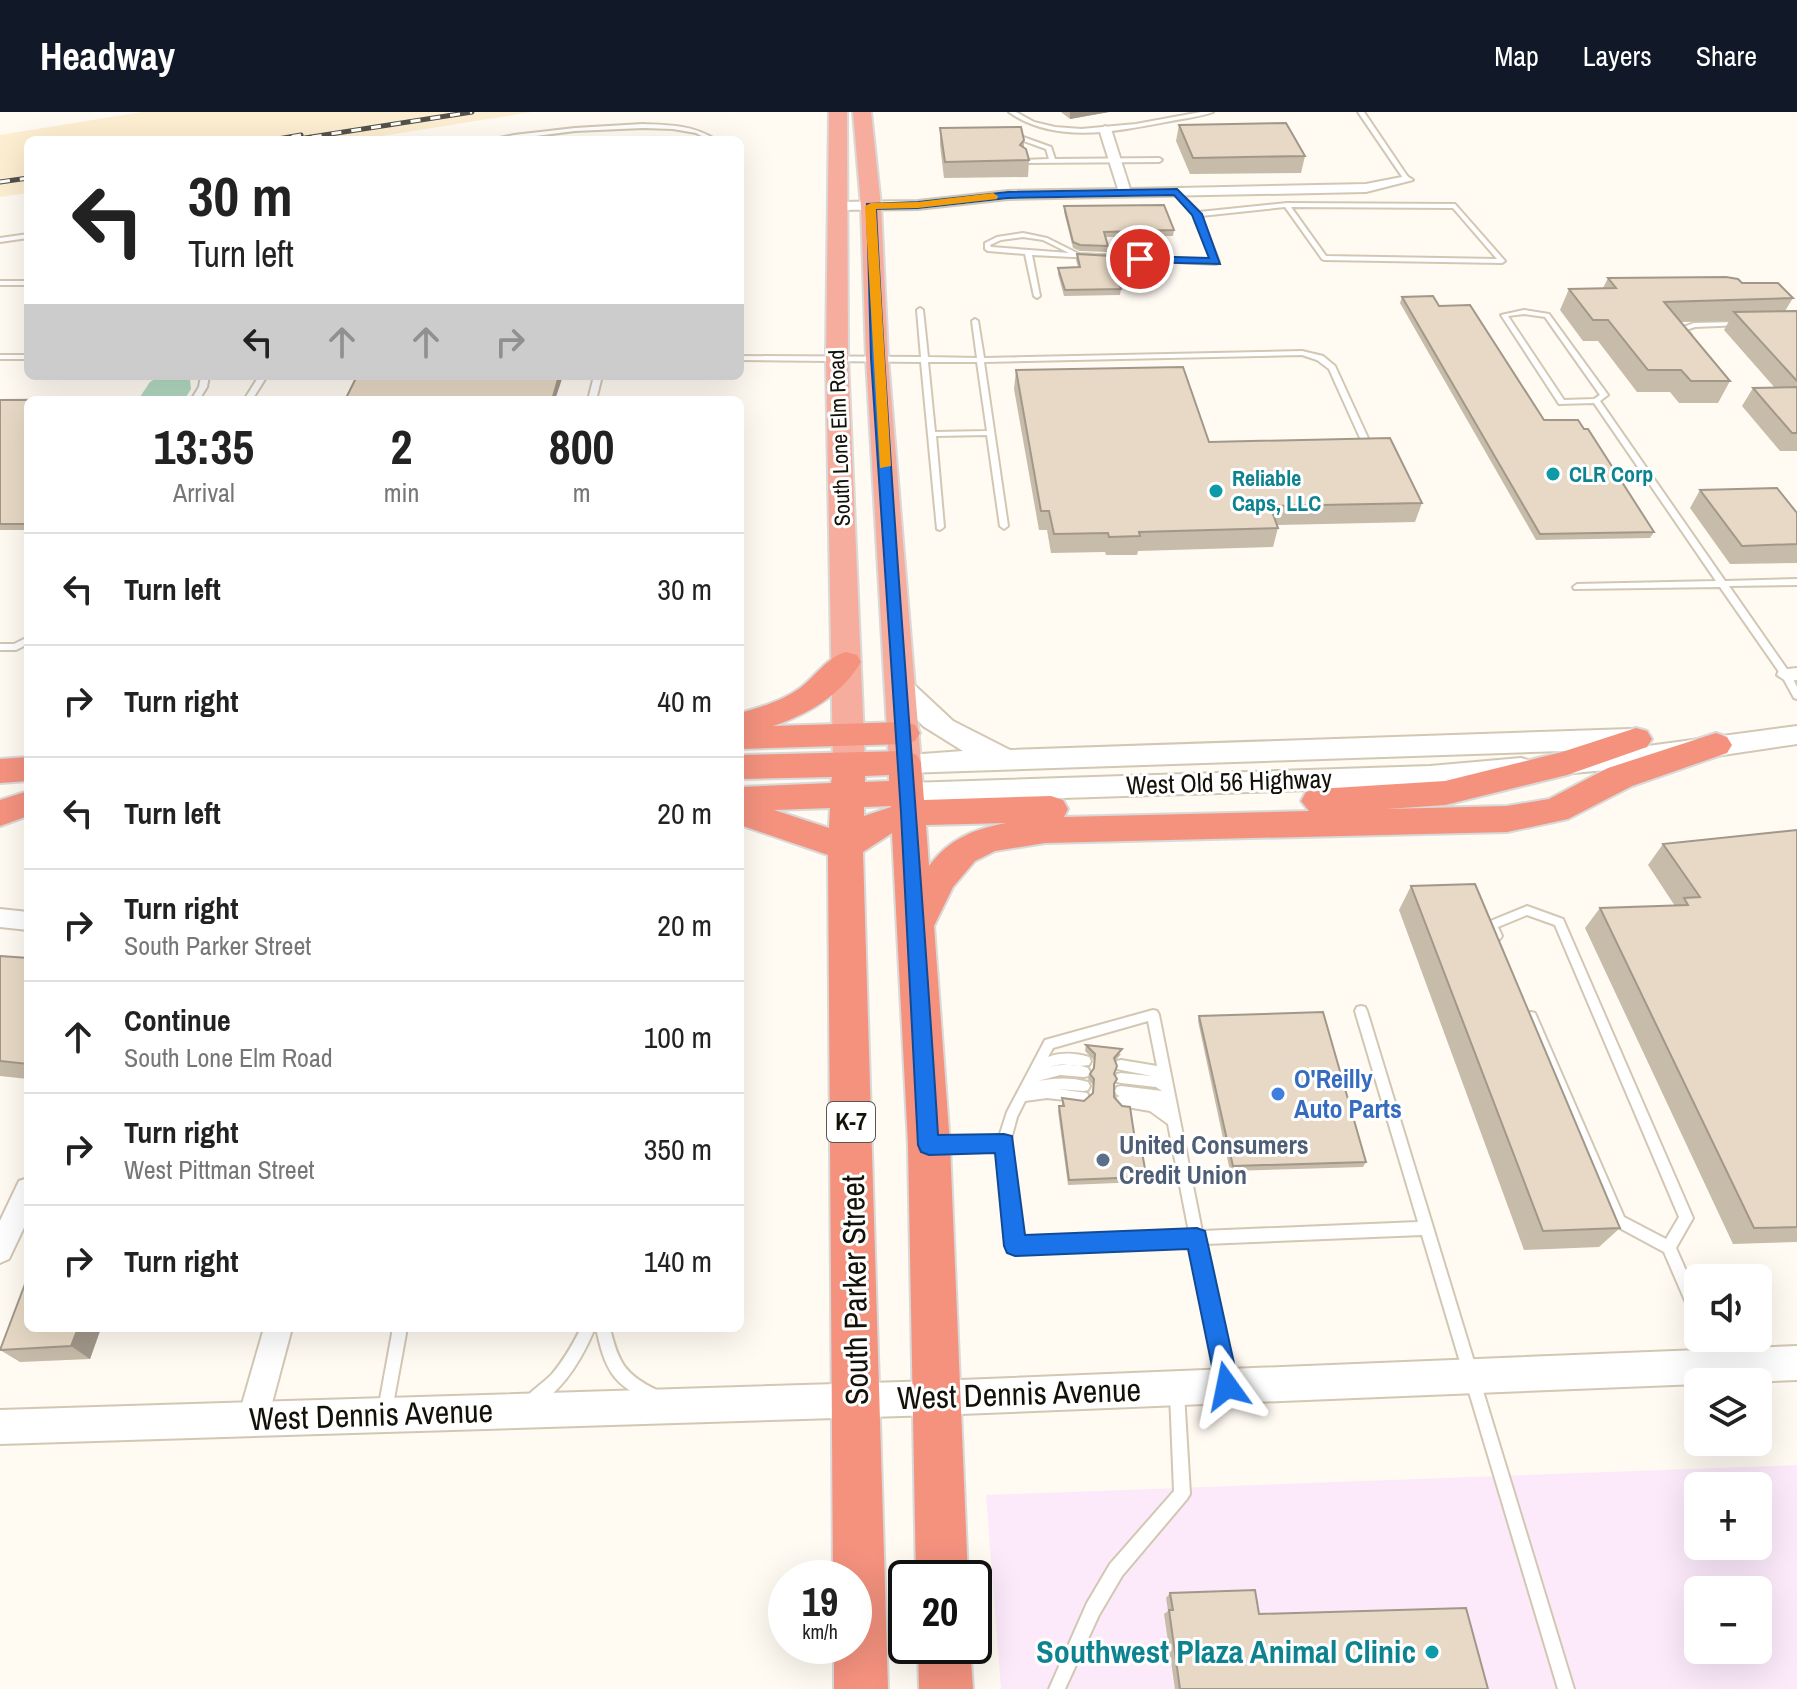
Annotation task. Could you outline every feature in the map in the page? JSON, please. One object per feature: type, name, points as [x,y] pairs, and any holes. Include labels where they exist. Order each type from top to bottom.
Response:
[{"type":"highway","points":[[744,723],[798,707],[824,687],[846,662]]},
{"type":"highway","points":[[744,739],[907,775],[1394,798],[1457,791],[1567,763],[1636,739]]},
{"type":"highway","points":[[917,924],[941,873],[957,854],[979,842],[1001,836],[1045,830],[1507,819],[1556,810],[1620,777],[1716,745]]},
{"type":"highway","name":"West Old 56 Highway","points":[[744,798],[849,764]]},
{"type":"highway","name":"West Old 56 Highway","points":[[744,767],[849,764],[907,775]]},
{"type":"highway","name":"South Parker Street","points":[[849,764],[845,847],[861,1689]]},
{"type":"highway","points":[[0,771],[24,769]]},
{"type":"highway","points":[[744,813],[845,847],[874,826],[907,775]]},
{"type":"highway","points":[[907,775],[929,1145],[941,1560]]},
{"type":"highway","points":[[0,788],[24,787]]},
{"type":"highway","points":[[0,813],[24,804]]},
{"type":"highway","points":[[0,819],[24,819]]},
{"type":"highway","points":[[945,1664],[946,1689]]},
{"type":"main road","name":"South Lone Elm Road","points":[[838,112],[837,358],[849,764]]},
{"type":"main road","name":"South Lone Elm Road","points":[[862,112],[871,206],[877,358],[907,775]]},
{"type":"main road","points":[[900,686],[923,714],[944,730],[969,745],[1012,760]]},
{"type":"main road","name":"West Old 56 Highway","points":[[1567,763],[1649,756],[1797,735]]},
{"type":"main road","name":"West Old 56 Highway","points":[[907,775],[1012,760],[1636,739],[1716,745]]},
{"type":"street","points":[[1105,129],[1125,193]]},
{"type":"street","points":[[837,206],[918,205],[1008,195],[1366,188],[1407,180]]},
{"type":"street","points":[[0,918],[24,921]]},
{"type":"street","points":[[0,1250],[24,1199]]},
{"type":"street","points":[[253,1418],[277,1332]]},
{"type":"street","name":"West Dennis Avenue","points":[[0,1427],[1227,1386],[1470,1375],[1714,1352],[1797,1363]]},
{"type":"lane","points":[[1012,112],[1036,127],[1105,129],[1210,112]]},
{"type":"lane","points":[[1151,112],[1163,120]]},
{"type":"lane","points":[[1361,112],[1407,180]]},
{"type":"lane","points":[[519,136],[626,119],[664,118],[691,123],[710,136]]},
{"type":"lane","points":[[551,131],[556,136]]},
{"type":"lane","points":[[1002,134],[1049,148],[1053,161]]},
{"type":"lane","points":[[1024,161],[1159,160]]},
{"type":"lane","points":[[1078,256],[1029,233],[987,244],[988,249],[1028,253],[1078,256],[1216,262],[1197,214],[1177,192]]},
{"type":"lane","points":[[1197,214],[1287,205],[1455,206],[1502,261],[1324,258],[1287,205]]},
{"type":"lane","points":[[0,240],[24,237]]},
{"type":"lane","points":[[1028,253],[1037,296]]},
{"type":"lane","points":[[0,283],[24,283]]},
{"type":"lane","points":[[920,310],[940,527]]},
{"type":"lane","points":[[1524,312],[1547,315],[1604,395],[1596,401],[1562,402],[1504,315],[1524,312]]},
{"type":"lane","points":[[975,321],[1004,526]]},
{"type":"lane","points":[[1691,340],[1682,329],[1694,325],[1753,324]]},
{"type":"lane","points":[[744,358],[981,360],[1308,354],[1332,368],[1369,449]]},
{"type":"lane","points":[[0,357],[24,357]]},
{"type":"lane","points":[[1596,401],[1722,583],[1793,678],[1797,696]]},
{"type":"lane","points":[[932,434],[992,433]]},
{"type":"lane","points":[[1577,587],[1797,582]]},
{"type":"lane","points":[[16,647],[24,642]]},
{"type":"lane","points":[[0,647],[24,647]]},
{"type":"lane","points":[[1504,953],[1492,925],[1527,910],[1559,922],[1686,1218],[1669,1247]]},
{"type":"lane","points":[[1528,1010],[1619,1221],[1669,1247],[1684,1282]]},
{"type":"lane","points":[[1361,1011],[1566,1689]]},
{"type":"lane","points":[[1227,1386],[1197,1238],[1171,1105],[1166,1083],[1153,1015],[1049,1044],[1011,1116],[1004,1143],[1015,1246],[1197,1238],[1427,1228]]},
{"type":"lane","points":[[1060,1070],[1084,1079],[1047,1093],[1029,1082],[1060,1070]]},
{"type":"lane","points":[[1121,1084],[1166,1083]]},
{"type":"lane","points":[[1121,1084],[1160,1096],[1171,1105]]},
{"type":"lane","points":[[1121,1084],[1174,1121]]},
{"type":"lane","points":[[929,1145],[1004,1143]]},
{"type":"lane","points":[[384,1415],[399,1332]]},
{"type":"lane","points":[[519,1410],[556,1383],[576,1354],[586,1332]]},
{"type":"lane","points":[[604,1332],[617,1371],[631,1387],[675,1404]]},
{"type":"lane","points":[[1057,1689],[1093,1609],[1116,1570],[1182,1494],[1176,1388]]},
{"type":"shaded area","points":[[142,112],[532,112],[382,136],[24,136],[24,194],[0,197],[0,135]]},
{"type":"shaded area","points":[[1797,1465],[1797,1689],[1001,1689],[986,1495]]},
{"type":"green space","points":[[190,380],[191,389],[187,396],[141,396],[150,382]]},
{"type":"building","points":[[1286,123],[1305,156],[1193,158],[1179,125]]},
{"type":"building","points":[[1021,127],[1024,140],[1020,145],[1026,149],[1029,160],[945,162],[940,128]]},
{"type":"building","points":[[1164,205],[1174,230],[1104,232],[1108,246],[1073,242],[1064,206]]},
{"type":"building","points":[[1077,254],[1111,256],[1121,289],[1065,290],[1058,268],[1080,267]]},
{"type":"building","points":[[1726,277],[1742,283],[1778,283],[1793,298],[1664,302],[1730,381],[1691,381],[1681,370],[1648,370],[1608,320],[1593,320],[1569,289],[1616,288],[1608,278]]},
{"type":"building","points":[[1433,296],[1439,306],[1470,305],[1544,420],[1578,420],[1584,429],[1588,429],[1654,532],[1540,534],[1402,297]]},
{"type":"building","points":[[1797,311],[1797,381],[1734,312]]},
{"type":"building","name":"Reliable Caps, LLC","points":[[1183,367],[1209,442],[1390,438],[1422,503],[1270,506],[1278,528],[1139,532],[1140,536],[1109,537],[1108,533],[1054,534],[1049,511],[1041,511],[1016,370]]},
{"type":"building","points":[[355,380],[558,380],[553,396],[347,396]]},
{"type":"building","points":[[1797,387],[1797,433],[1792,433],[1753,388]]},
{"type":"building","points":[[0,400],[24,400],[24,524],[0,524]]},
{"type":"building","points":[[1777,488],[1797,513],[1797,544],[1742,546],[1700,490]]},
{"type":"building","points":[[1797,830],[1797,1227],[1754,1228],[1600,908],[1688,905],[1684,898],[1700,897],[1663,844]]},
{"type":"building","points":[[1475,884],[1620,1228],[1543,1231],[1411,886]]},
{"type":"building","points":[[0,956],[24,958],[24,1064],[0,1061]]},
{"type":"building","name":"O'Reilly Auto Parts","points":[[1323,1012],[1366,1162],[1233,1166],[1199,1016]]},
{"type":"building","name":"United Consumers Credit Union","points":[[1086,1045],[1122,1049],[1114,1058],[1117,1079],[1114,1097],[1122,1106],[1130,1107],[1135,1140],[1140,1140],[1145,1169],[1141,1169],[1142,1177],[1069,1180],[1059,1106],[1064,1106],[1062,1098],[1084,1101],[1093,1093],[1094,1079],[1090,1074],[1094,1068],[1095,1054]]},
{"type":"building","points":[[24,1287],[24,1332],[76,1332],[71,1346],[0,1350]]},
{"type":"building","points":[[1255,1590],[1259,1614],[1466,1608],[1488,1689],[1180,1689],[1169,1610],[1173,1610],[1170,1593]]},
{"type":"railway","points":[[318,136],[472,112]]},
{"type":"railway","points":[[295,136],[301,135]]},
{"type":"railway","points":[[0,182],[24,179]]},
{"type":"slow traffic","points":[[885,466],[871,206],[918,205],[993,196]]},
{"type":"place","name":"CLR Corp","points":[[1553,474]]},
{"type":"place","name":"Reliable Caps, LLC","points":[[1216,491]]},
{"type":"place","name":"O'Reilly Auto Parts","points":[[1278,1094]]},
{"type":"place","name":"United Consumers Credit Union","points":[[1103,1160]]},
{"type":"place","name":"Southwest Plaza Animal Clinic","points":[[1432,1652]]},
{"type":"route","points":[[1140,259],[1216,262],[1197,214],[1177,192],[1008,195],[918,205],[871,206],[877,358],[910,813],[929,1145],[1004,1143],[1015,1246],[1197,1238],[1227,1386]]}]
